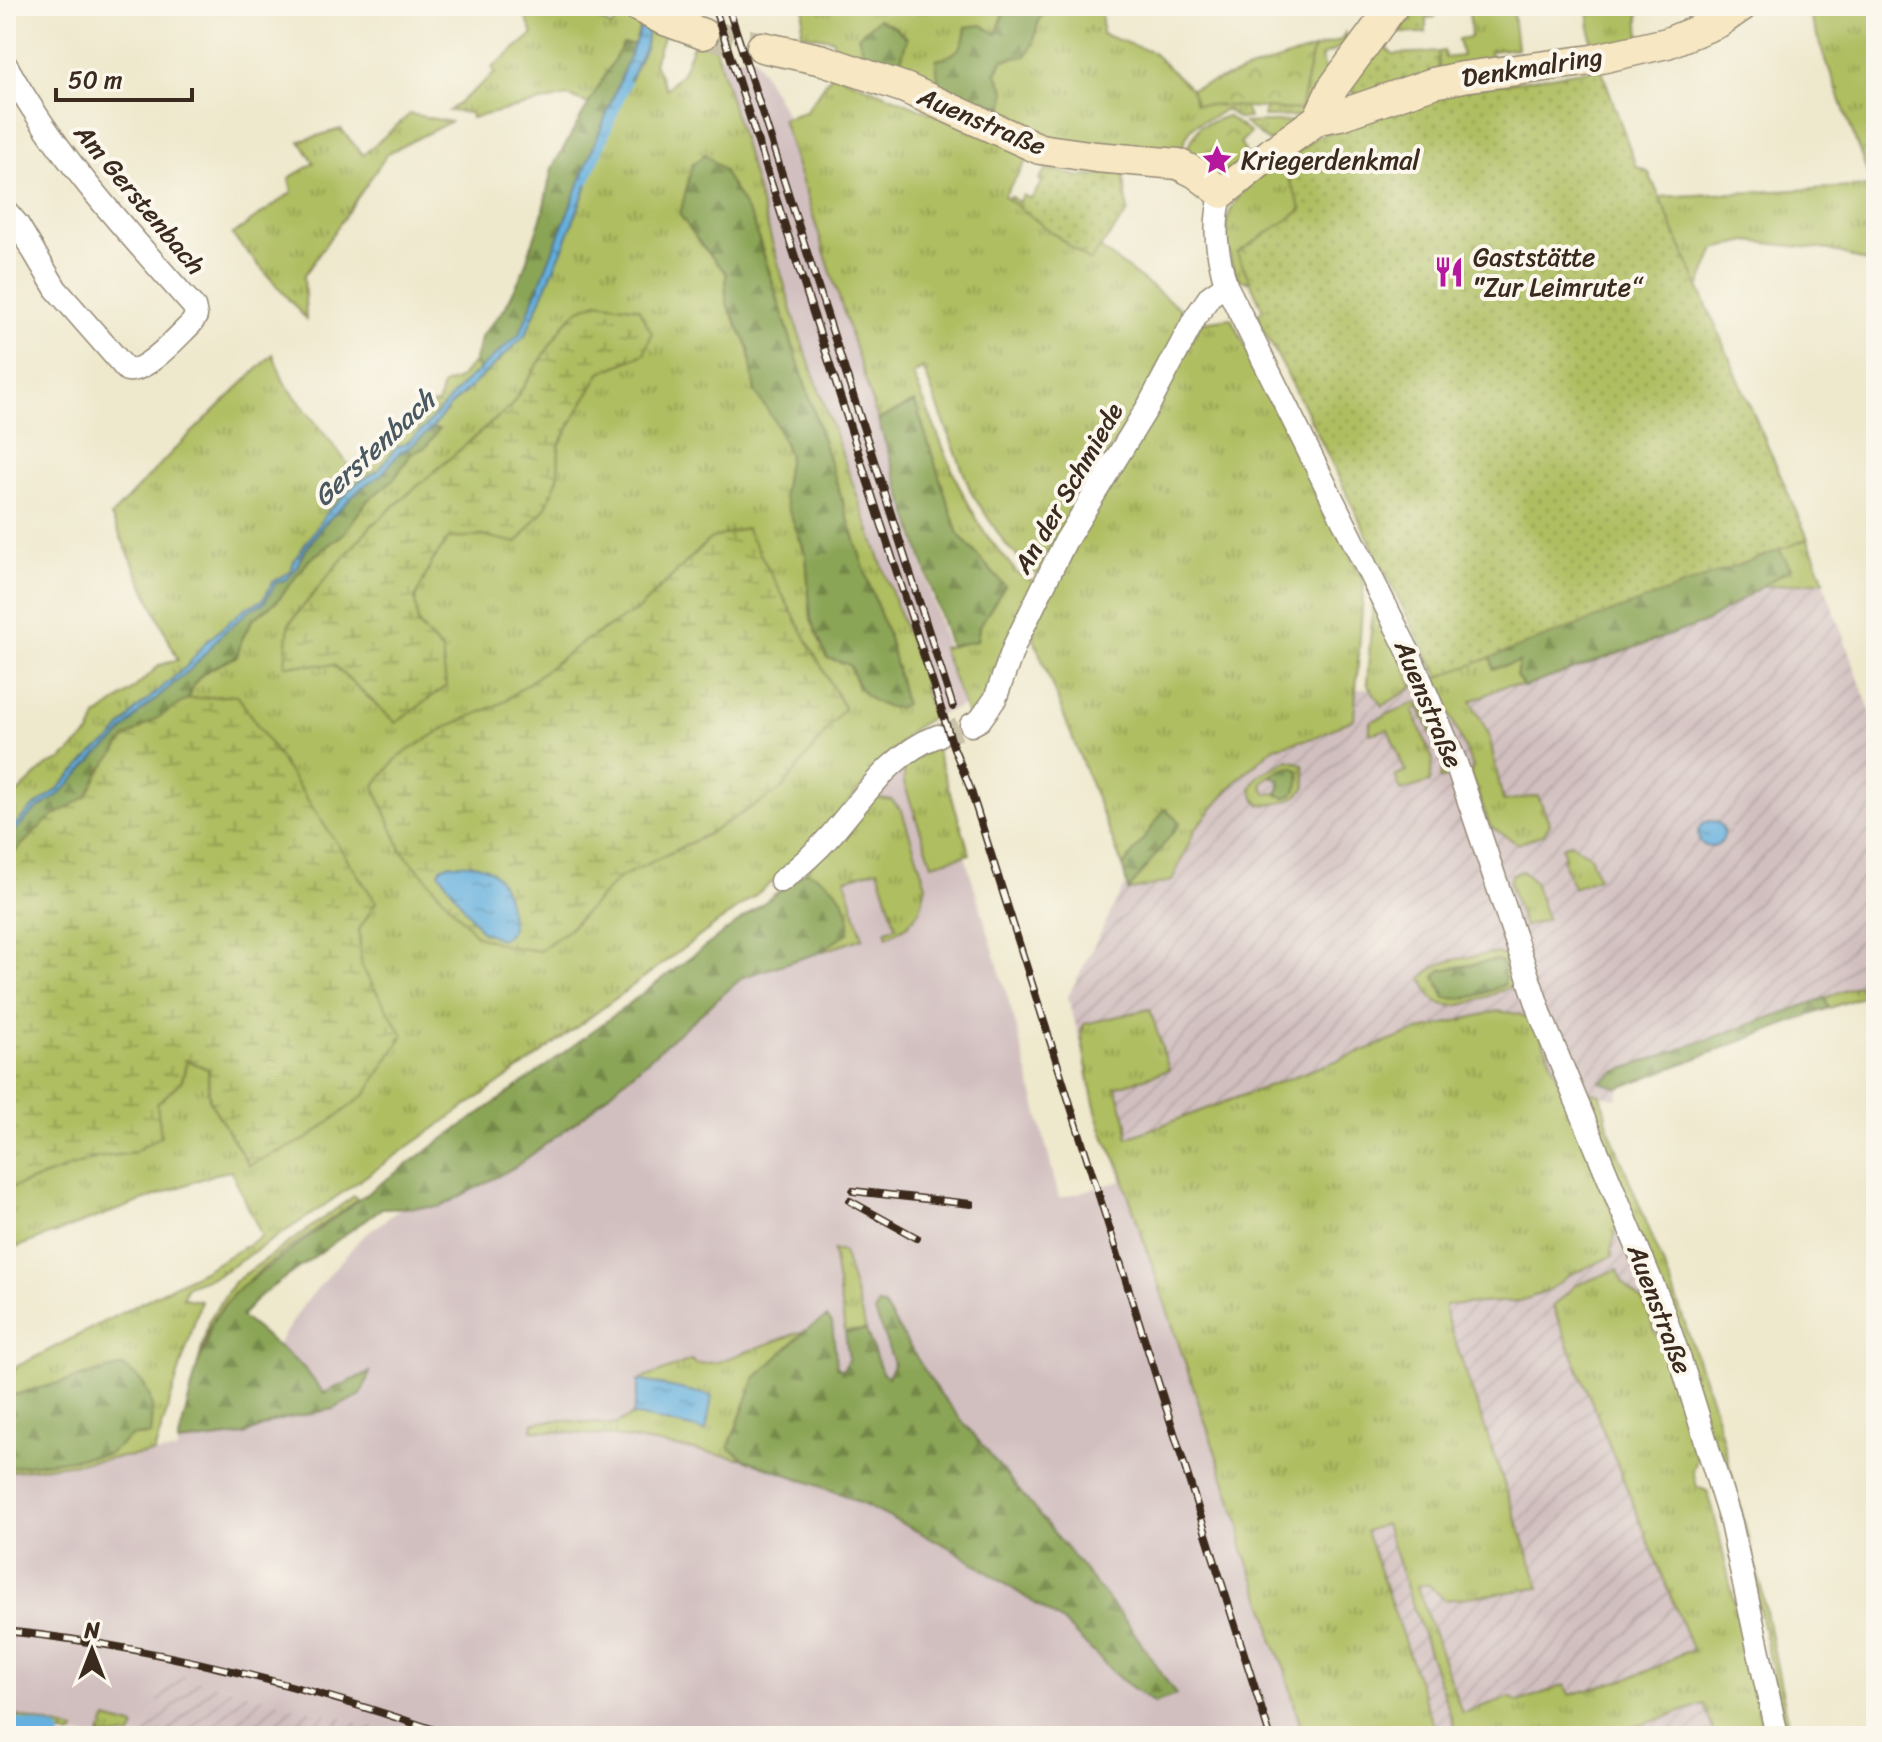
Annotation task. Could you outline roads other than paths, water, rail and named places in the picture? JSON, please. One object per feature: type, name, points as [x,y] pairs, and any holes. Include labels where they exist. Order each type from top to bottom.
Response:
[{"type":"street","name":"Denkmalring","points":[[1318,119],[1332,89],[1393,6]]},
{"type":"street","name":"Denkmalring","points":[[1222,193],[1318,119],[1340,115],[1433,83],[1592,60],[1667,43],[1719,22],[1742,6]]},
{"type":"street","points":[[649,13],[703,34]]},
{"type":"street","name":"Auenstraße","points":[[762,47],[823,60],[905,88],[1040,149],[1178,164],[1222,193],[1216,212],[1215,232],[1226,285],[1410,655],[1456,763],[1542,1018],[1660,1302],[1731,1523],[1777,1736]]},
{"type":"street","name":"Am Gerstenbach","points":[[6,211],[18,225],[56,289],[127,370],[136,371],[145,366],[196,316],[194,307],[102,204],[47,133],[8,73]]},
{"type":"street","name":"An der Schmiede","points":[[971,725],[980,720],[995,699],[1015,644],[1065,542],[1149,405],[1195,318],[1210,296],[1226,285]]},
{"type":"street","points":[[781,881],[829,837],[900,756],[938,736]]},
{"type":"water","points":[[643,6],[649,24],[645,48],[616,109],[563,248],[525,336],[449,407],[431,429],[399,453],[381,475],[362,487],[322,526],[301,556],[296,569],[287,579],[276,583],[264,603],[252,608],[221,635],[193,667],[140,712],[61,793],[33,812],[6,839],[6,834],[31,809],[56,791],[96,750],[110,741],[136,710],[188,665],[204,644],[245,608],[263,600],[273,582],[291,571],[294,561],[327,512],[358,482],[378,471],[396,448],[424,428],[464,383],[520,334],[641,27]]},
{"type":"water","points":[[1711,821],[1720,825],[1724,834],[1720,843],[1711,847],[1702,843],[1698,834],[1702,825]]},
{"type":"water","points":[[451,864],[486,868],[500,881],[511,920],[512,929],[507,936],[500,939],[481,931],[439,872],[442,867]]},
{"type":"water","points":[[639,1380],[712,1396],[706,1431],[633,1415]]},
{"type":"waterway","name":"Gerstenbach","points":[[588,181],[628,83]]},
{"type":"waterway","points":[[6,1726],[51,1736]]},
{"type":"tunnel","points":[[703,34],[762,47]]},
{"type":"tunnel","points":[[938,736],[971,725]]},
{"type":"railway","points":[[714,6],[953,746],[970,788],[1270,1736]]},
{"type":"railway","points":[[728,6],[953,707]]},
{"type":"railway","points":[[853,1191],[971,1204]]},
{"type":"railway","points":[[850,1201],[917,1238]]},
{"type":"railway","points":[[6,1631],[120,1647],[232,1671],[343,1701],[452,1736]]},
{"type":"place","name":"Kriegerdenkmal","points":[[1217,160]]},
{"type":"place","name":"Gaststätte \"Zur Leimrute“","points":[[1449,272]]}]
